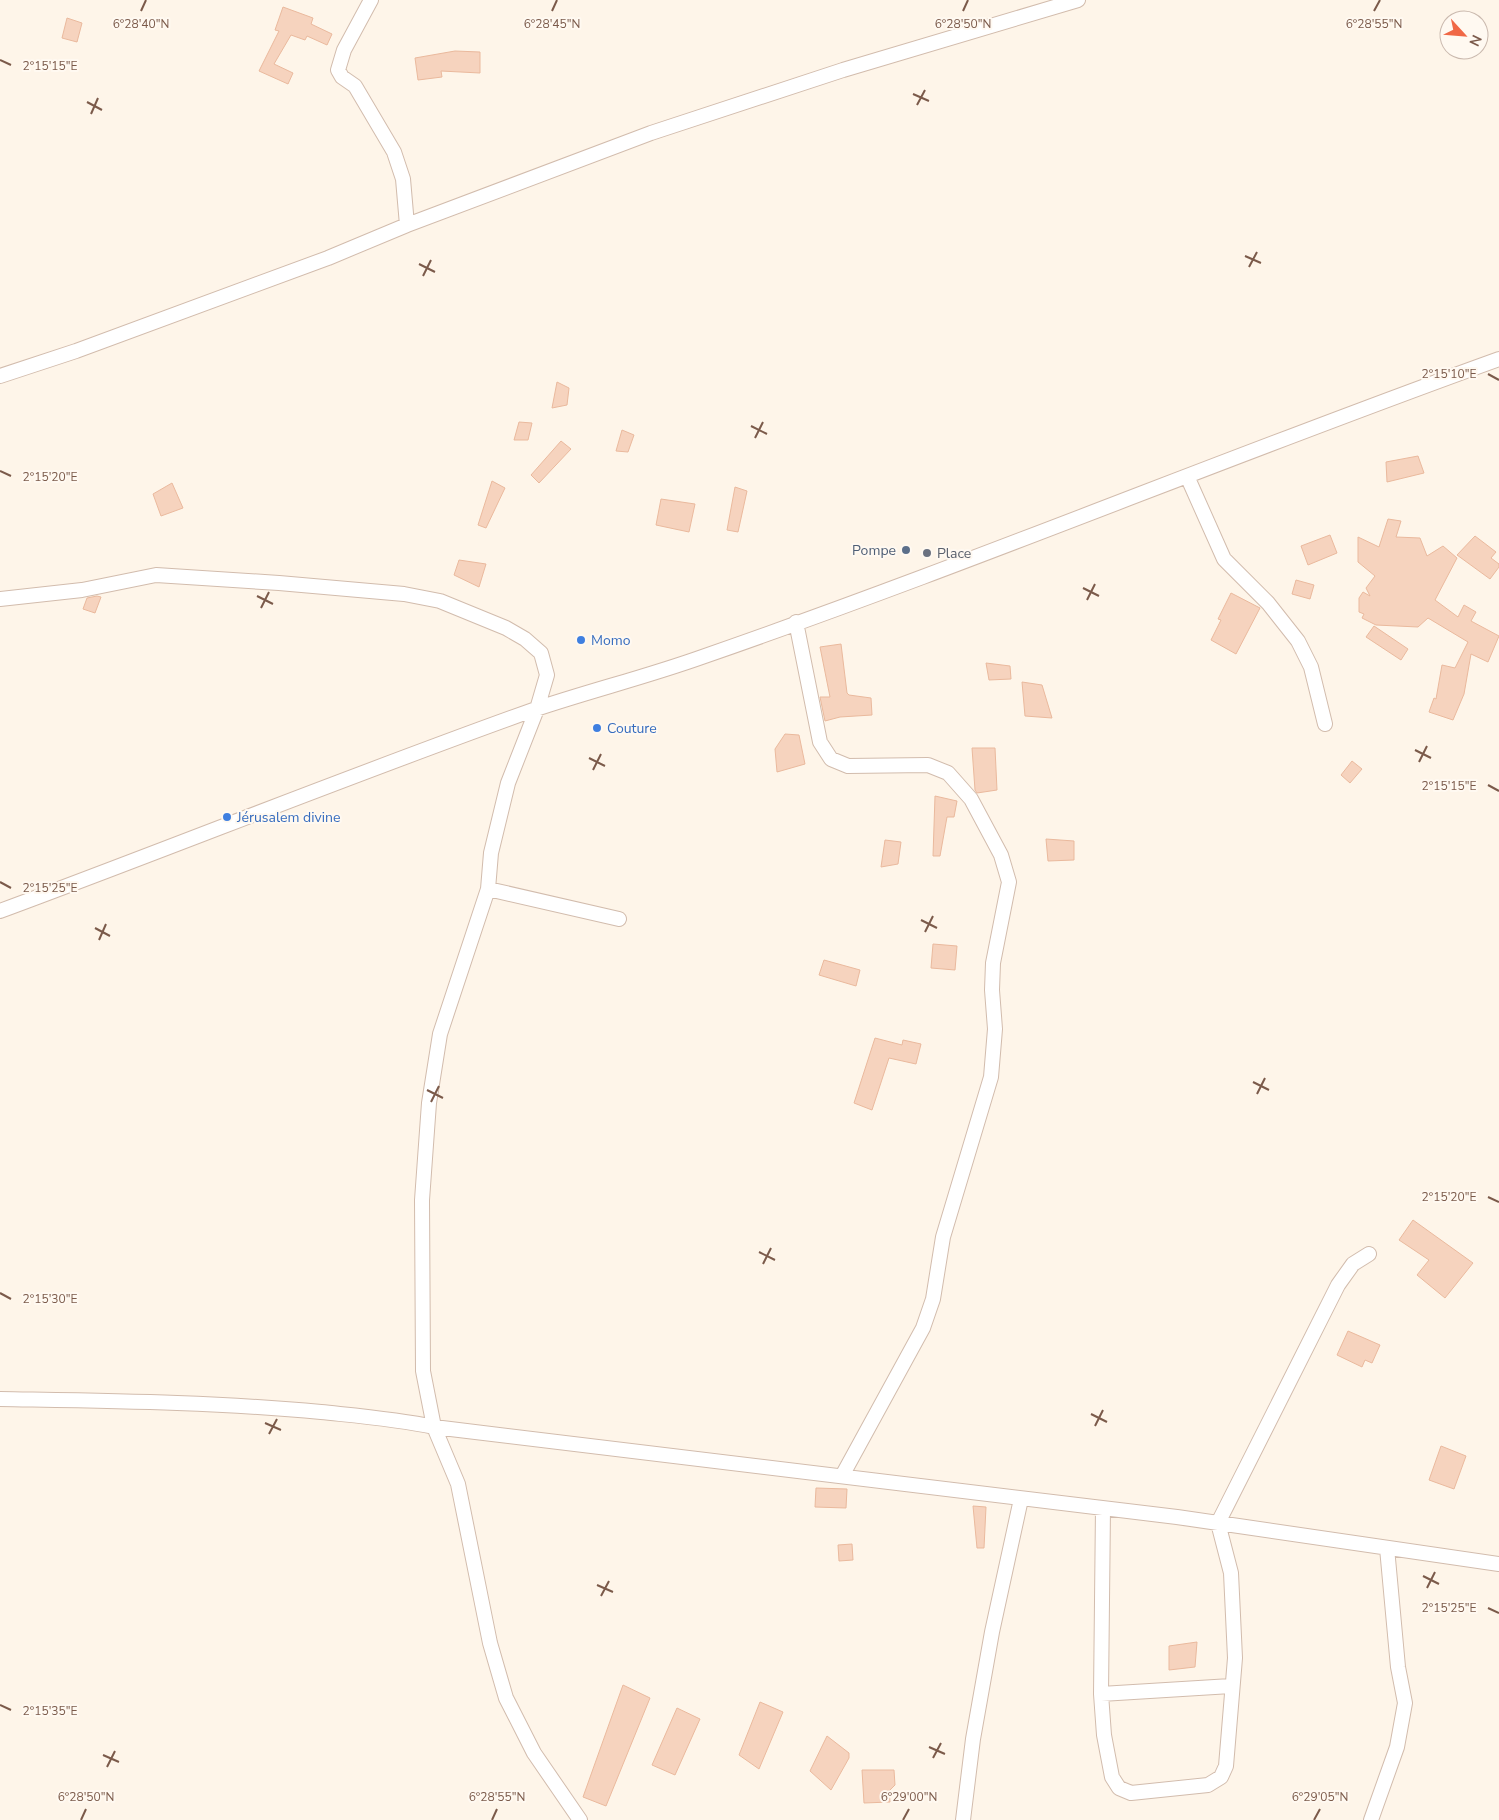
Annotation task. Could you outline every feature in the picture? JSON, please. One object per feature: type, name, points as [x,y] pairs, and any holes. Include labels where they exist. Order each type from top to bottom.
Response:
[{"type":"street","points":[[370,0],[342,56],[338,70],[342,77],[355,86],[394,152],[403,178],[407,225]]},
{"type":"street","points":[[0,376],[76,351],[328,258],[574,160],[715,111],[1078,0]]},
{"type":"street","points":[[0,912],[341,781],[537,709],[700,658],[1499,359]]},
{"type":"street","points":[[1187,476],[1224,559],[1268,603],[1298,641],[1311,667],[1325,724]]},
{"type":"street","points":[[0,599],[82,590],[156,575],[279,582],[404,594],[440,601],[506,628],[524,639],[541,653],[548,675],[508,783],[491,854],[488,889],[440,1034],[429,1103],[422,1200],[423,1371],[434,1427],[458,1484],[490,1643],[506,1698],[534,1753],[580,1820]]},
{"type":"street","points":[[796,622],[820,742],[831,759],[848,766],[928,765],[948,773],[971,799],[1001,855],[1009,882],[993,963],[992,990],[995,1029],[990,1077],[943,1237],[933,1299],[923,1328],[842,1476]]},
{"type":"street","points":[[488,889],[619,919]]},
{"type":"street","points":[[1103,1508],[1101,1694],[1104,1735],[1112,1777],[1119,1788],[1131,1793],[1208,1785],[1221,1777],[1226,1766],[1231,1686],[1235,1658],[1230,1573],[1218,1523],[1338,1285],[1352,1264],[1370,1254]]},
{"type":"street","points":[[0,1399],[146,1402],[281,1408],[403,1420],[434,1427],[1218,1523],[1499,1564]]},
{"type":"street","points":[[963,1820],[973,1739],[992,1632],[1021,1499]]},
{"type":"street","points":[[1370,1820],[1397,1747],[1405,1703],[1398,1667],[1387,1548]]},
{"type":"street","points":[[1101,1694],[1231,1686]]},
{"type":"building","points":[[283,7],[313,18],[311,24],[332,34],[327,45],[307,36],[305,40],[291,35],[274,64],[293,73],[288,84],[259,71],[279,31],[275,30]]},
{"type":"building","points":[[67,18],[82,23],[77,42],[62,38]]},
{"type":"building","points":[[455,51],[480,52],[480,73],[441,71],[442,77],[418,80],[415,58]]},
{"type":"building","points":[[557,382],[569,388],[567,405],[552,408]]},
{"type":"building","points":[[519,422],[532,423],[528,440],[514,440]]},
{"type":"building","points":[[622,430],[634,435],[628,452],[616,451]]},
{"type":"building","points":[[561,441],[571,449],[539,483],[531,475]]},
{"type":"building","points":[[1418,456],[1424,473],[1387,482],[1386,462]]},
{"type":"building","points":[[492,481],[505,488],[486,528],[478,525]]},
{"type":"building","points":[[172,483],[183,508],[161,516],[153,494]]},
{"type":"building","points":[[735,487],[747,491],[738,532],[727,530]]},
{"type":"building","points":[[661,499],[695,504],[689,532],[656,525]]},
{"type":"building","points":[[1388,519],[1401,521],[1396,537],[1420,538],[1427,556],[1443,546],[1457,558],[1435,600],[1458,617],[1464,605],[1476,612],[1471,621],[1499,636],[1488,662],[1471,654],[1464,694],[1453,720],[1429,712],[1434,698],[1436,699],[1442,665],[1455,668],[1468,642],[1428,618],[1418,627],[1376,625],[1362,618],[1364,614],[1359,612],[1359,598],[1363,592],[1370,596],[1366,588],[1375,576],[1358,562],[1358,537],[1379,547]]},
{"type":"building","points":[[1330,535],[1337,553],[1308,565],[1301,546]]},
{"type":"building","points":[[1475,536],[1496,552],[1491,558],[1499,564],[1499,567],[1490,579],[1457,555]]},
{"type":"building","points":[[459,560],[486,564],[479,587],[454,575]]},
{"type":"building","points":[[1296,580],[1314,585],[1310,599],[1292,594]]},
{"type":"building","points":[[1231,593],[1260,608],[1236,654],[1211,640],[1221,620],[1218,619]]},
{"type":"building","points":[[101,597],[95,613],[83,609],[87,598]]},
{"type":"building","points":[[1374,626],[1408,649],[1401,660],[1366,637]]},
{"type":"building","points":[[841,644],[847,693],[849,695],[871,698],[872,715],[840,717],[825,721],[820,697],[830,697],[820,647]]},
{"type":"building","points":[[986,663],[1010,666],[1011,679],[989,680]]},
{"type":"building","points":[[1022,682],[1042,685],[1052,718],[1025,716]]},
{"type":"building","points":[[785,734],[799,735],[805,764],[777,772],[775,749]]},
{"type":"building","points":[[972,748],[995,748],[997,790],[977,793],[975,790]]},
{"type":"building","points":[[1352,761],[1362,769],[1350,783],[1341,775]]},
{"type":"building","points":[[935,796],[957,801],[954,817],[947,817],[940,856],[933,856]]},
{"type":"building","points":[[1046,839],[1074,841],[1074,860],[1048,861]]},
{"type":"building","points":[[885,840],[901,842],[898,864],[881,867]]},
{"type":"building","points":[[933,944],[957,946],[955,970],[931,968]]},
{"type":"building","points":[[824,960],[860,970],[856,986],[819,975]]},
{"type":"building","points":[[875,1038],[902,1045],[903,1040],[921,1044],[916,1064],[889,1058],[872,1110],[854,1103]]},
{"type":"building","points":[[1413,1220],[1473,1263],[1445,1298],[1417,1275],[1429,1260],[1399,1240]]},
{"type":"building","points":[[1348,1331],[1380,1345],[1372,1363],[1365,1360],[1362,1367],[1337,1355]]},
{"type":"building","points":[[1441,1446],[1466,1456],[1454,1489],[1429,1480]]},
{"type":"building","points":[[816,1488],[847,1489],[846,1508],[815,1507]]},
{"type":"building","points":[[973,1506],[986,1507],[984,1548],[977,1548]]},
{"type":"building","points":[[852,1544],[853,1560],[839,1561],[838,1545]]},
{"type":"building","points":[[1197,1642],[1195,1667],[1169,1670],[1169,1646]]},
{"type":"building","points":[[623,1685],[650,1698],[606,1806],[583,1797]]},
{"type":"building","points":[[760,1702],[783,1712],[759,1769],[739,1755]]},
{"type":"building","points":[[677,1708],[700,1719],[675,1775],[652,1765]]},
{"type":"building","points":[[827,1736],[849,1753],[849,1758],[831,1790],[810,1771]]},
{"type":"building","points":[[862,1770],[894,1770],[895,1785],[889,1791],[890,1802],[864,1803]]},
{"type":"place","name":"Pompe","points":[[906,550]]},
{"type":"place","name":"Place","points":[[927,553]]},
{"type":"place","name":"Momo","points":[[581,640]]},
{"type":"place","name":"Couture","points":[[597,728]]},
{"type":"place","name":"Jérusalem divine","points":[[227,817]]}]
